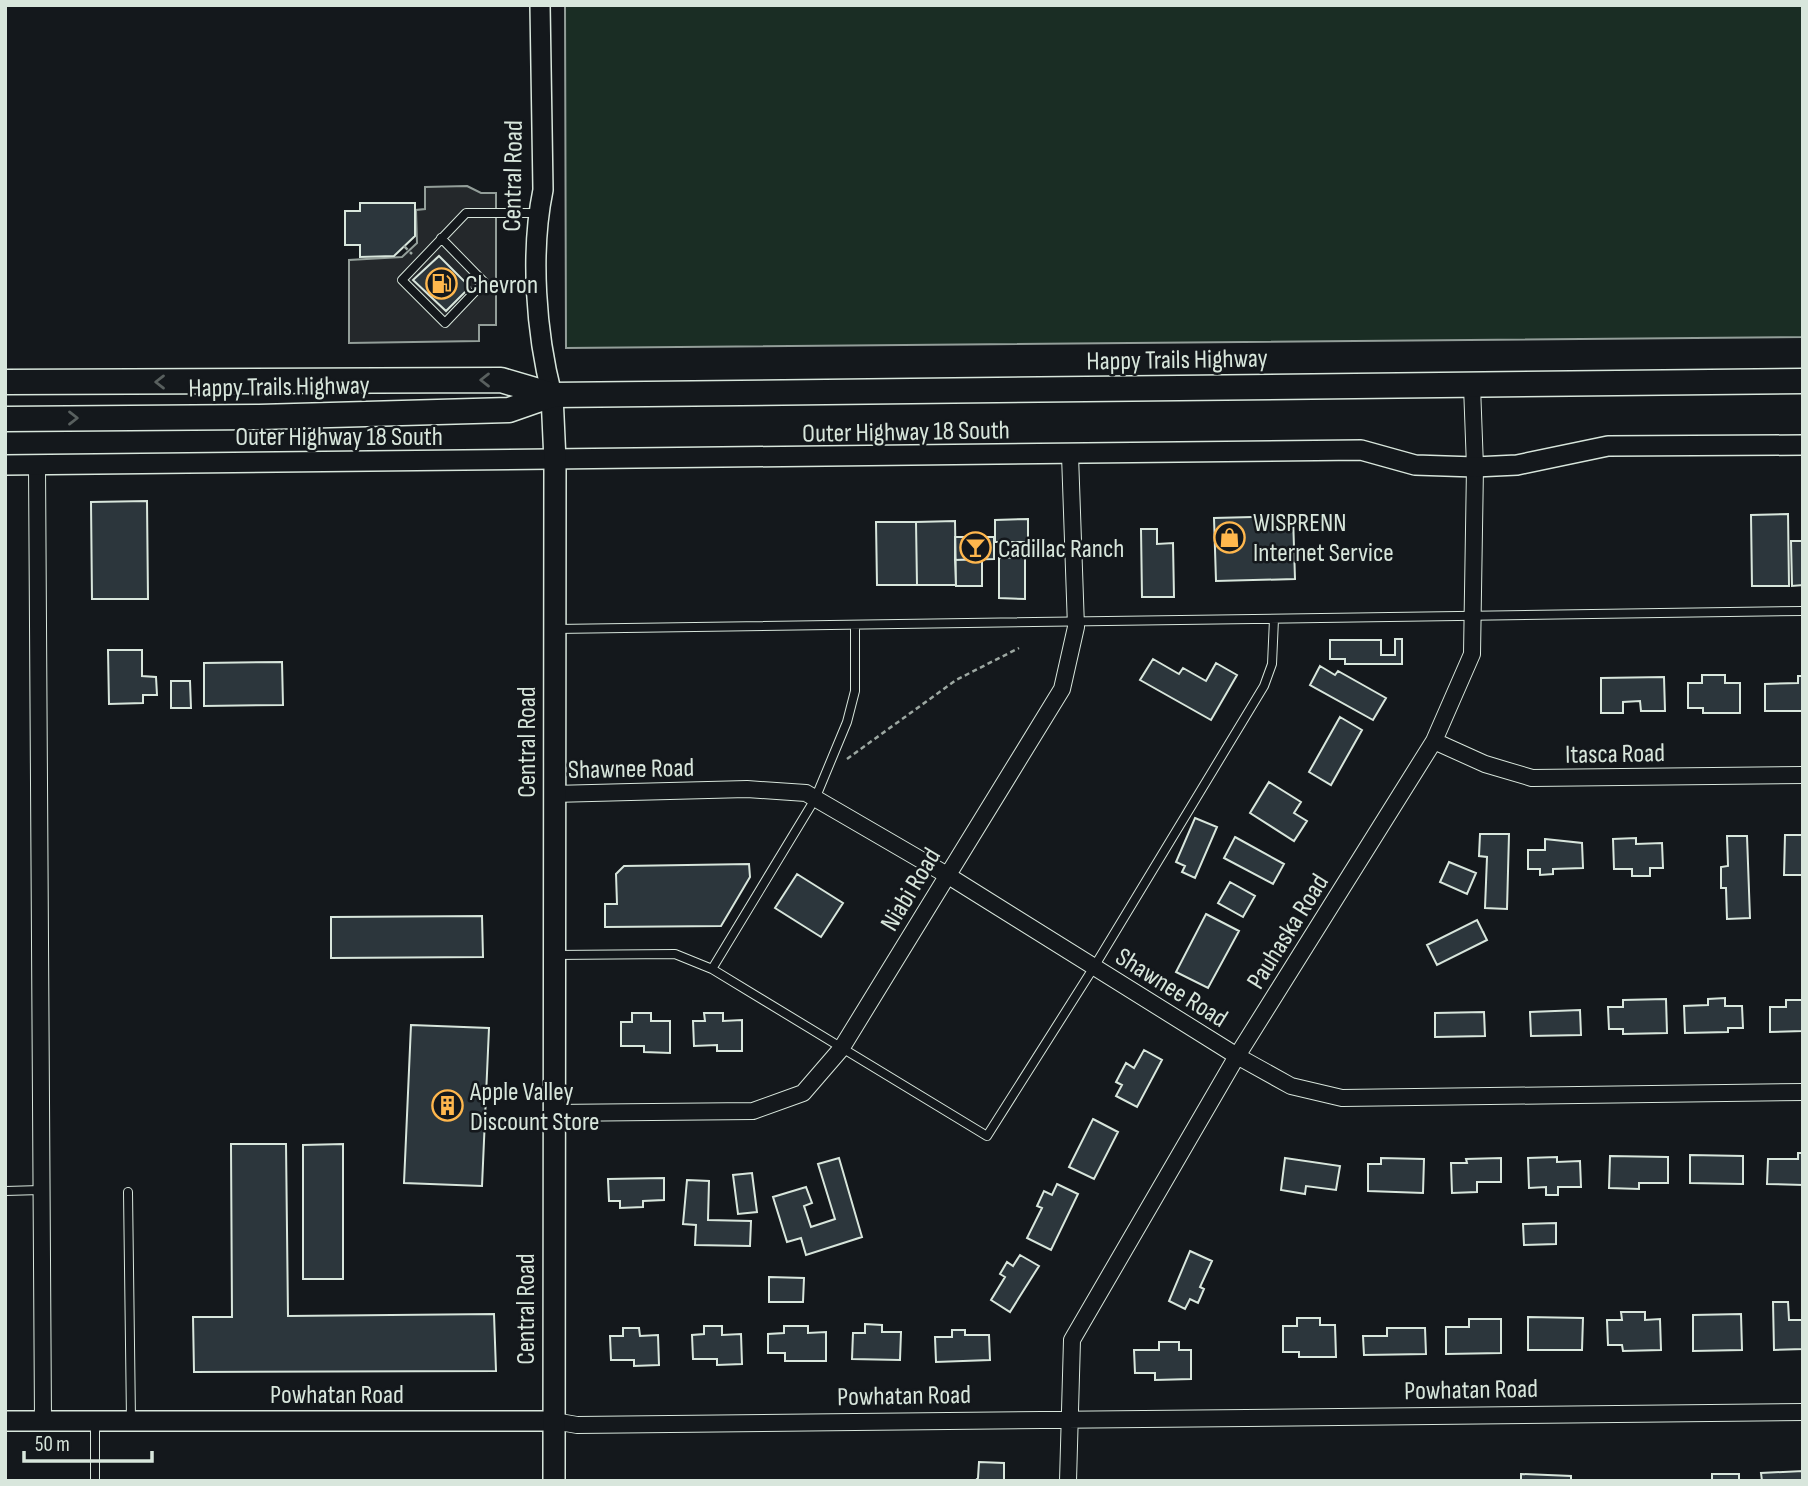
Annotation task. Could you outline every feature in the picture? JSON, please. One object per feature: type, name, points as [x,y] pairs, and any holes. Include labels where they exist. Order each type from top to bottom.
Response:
[{"type":"main road","name":"Happy Trails Highway","points":[[5,382],[501,380],[552,395],[1803,381]]},
{"type":"main road","name":"Happy Trails Highway","points":[[5,418],[259,417],[509,410],[552,395]]},
{"type":"main road","name":"Central Road","points":[[552,395],[555,461],[552,1114],[554,1481]]},
{"type":"street","name":"Central Road","points":[[540,5],[540,349],[552,395]]},
{"type":"street","name":"Pauhaska Road","points":[[1068,1481],[1067,1419],[1072,1340],[1237,1056],[1434,741],[1472,654],[1475,467],[1472,386]]},
{"type":"street","name":"Outer Highway 18 South","points":[[5,465],[1361,450],[1415,465],[1475,467],[1517,465],[1608,446],[1803,445]]},
{"type":"street","name":"Niabi Road","points":[[552,1114],[753,1111],[803,1093],[841,1049],[1062,689],[1075,622],[1070,455]]},
{"type":"street","points":[[37,465],[43,1420]]},
{"type":"street","name":"Itasca Road","points":[[1434,741],[1485,764],[1532,778],[1803,775]]},
{"type":"street","name":"Shawnee Road","points":[[553,794],[747,789],[806,793],[947,875],[1237,1056],[1291,1086],[1342,1098],[1803,1093]]},
{"type":"street","name":"Powhatan Road","points":[[5,1421],[554,1421],[577,1425],[1803,1412]]},
{"type":"lane","points":[[442,238],[484,282],[444,323],[402,280],[442,238],[466,213],[538,213]]},
{"type":"lane","points":[[554,629],[1803,611]]},
{"type":"lane","points":[[554,956],[675,954],[712,969],[987,1136],[1094,967],[1264,686],[1272,664],[1274,619]]},
{"type":"lane","points":[[712,969],[815,799],[847,722],[855,691],[855,625]]},
{"type":"lane","points":[[5,1191],[41,1190]]},
{"type":"lane","points":[[128,1192],[131,1420]]},
{"type":"lane","points":[[95,1420],[95,1481]]},
{"type":"path","points":[[824,775],[956,680],[1019,648]]},
{"type":"green space","points":[[565,5],[1803,5],[1803,337],[566,348]]},
{"type":"shaded area","points":[[467,186],[481,193],[496,193],[496,325],[479,325],[479,341],[349,343],[349,260],[402,257],[417,243],[416,210],[425,209],[425,187]]},
{"type":"building","points":[[360,203],[415,203],[415,236],[394,256],[360,257],[360,245],[345,245],[345,211],[360,211]]},
{"type":"building","name":"Chevron","points":[[439,256],[470,287],[446,311],[413,280]]},
{"type":"building","points":[[147,501],[148,599],[92,599],[91,502]]},
{"type":"building","points":[[1788,514],[1789,586],[1752,586],[1751,515]]},
{"type":"building","points":[[1293,516],[1295,579],[1216,581],[1214,518]]},
{"type":"building","points":[[1028,519],[1028,542],[995,542],[995,520]]},
{"type":"building","points":[[955,521],[956,585],[917,585],[916,522]]},
{"type":"building","points":[[876,522],[916,522],[917,585],[877,585]]},
{"type":"building","points":[[1141,529],[1157,529],[1157,544],[1173,543],[1174,597],[1142,597]]},
{"type":"building","name":"Cadillac Ranch","points":[[955,537],[994,537],[994,559],[955,560]]},
{"type":"building","points":[[1791,541],[1803,541],[1803,585],[1792,586]]},
{"type":"building","points":[[1025,557],[1025,599],[999,598],[999,558]]},
{"type":"building","points":[[982,559],[982,586],[956,586],[955,560]]},
{"type":"building","points":[[1395,639],[1402,639],[1402,664],[1345,664],[1345,659],[1330,659],[1330,640],[1381,640],[1381,655],[1395,655]]},
{"type":"building","points":[[108,650],[142,650],[142,676],[156,677],[157,695],[143,695],[143,703],[109,704]]},
{"type":"building","points":[[1153,659],[1179,674],[1183,668],[1206,681],[1216,663],[1237,675],[1211,720],[1140,680]]},
{"type":"building","points":[[282,662],[283,705],[204,706],[204,663]]},
{"type":"building","points":[[1320,666],[1335,675],[1338,671],[1386,698],[1373,720],[1310,685]]},
{"type":"building","points":[[1702,675],[1725,675],[1725,683],[1740,683],[1740,713],[1703,713],[1703,708],[1688,708],[1688,683],[1702,683]]},
{"type":"building","points":[[1798,676],[1803,676],[1803,711],[1765,711],[1765,684],[1798,683]]},
{"type":"building","points":[[1664,677],[1665,711],[1641,711],[1640,701],[1623,702],[1623,713],[1601,713],[1601,678]]},
{"type":"building","points":[[171,681],[190,681],[191,708],[171,708]]},
{"type":"building","points":[[1340,717],[1362,730],[1331,785],[1309,772]]},
{"type":"building","points":[[1269,782],[1301,802],[1294,813],[1307,821],[1294,841],[1250,813]]},
{"type":"building","points":[[1195,818],[1217,827],[1195,878],[1182,872],[1185,866],[1176,862]]},
{"type":"building","points":[[1480,834],[1509,834],[1507,909],[1485,908],[1487,857],[1479,856]]},
{"type":"building","points":[[1785,835],[1803,835],[1803,875],[1784,875]]},
{"type":"building","points":[[1727,836],[1747,836],[1750,918],[1727,919],[1726,888],[1721,888],[1721,867],[1728,866]]},
{"type":"building","points":[[1235,837],[1284,864],[1273,884],[1224,858]]},
{"type":"building","points":[[1636,838],[1636,844],[1662,843],[1663,868],[1650,868],[1650,876],[1632,876],[1632,869],[1614,869],[1613,839]]},
{"type":"building","points":[[1545,839],[1582,843],[1583,868],[1553,869],[1553,874],[1540,875],[1540,869],[1528,869],[1528,850],[1545,850]]},
{"type":"building","points":[[1449,862],[1476,873],[1467,894],[1440,882]]},
{"type":"building","points":[[749,864],[750,877],[721,926],[605,927],[605,904],[617,904],[616,874],[624,866]]},
{"type":"building","points":[[797,874],[843,903],[821,937],[775,908]]},
{"type":"building","points":[[1230,882],[1255,896],[1243,917],[1218,903]]},
{"type":"building","points":[[1206,914],[1239,931],[1208,988],[1176,972]]},
{"type":"building","points":[[482,916],[483,957],[331,958],[331,917]]},
{"type":"building","points":[[1477,920],[1487,940],[1437,965],[1427,945]]},
{"type":"building","points":[[1725,998],[1725,1006],[1742,1006],[1743,1028],[1728,1028],[1728,1032],[1685,1033],[1684,1006],[1708,1005],[1708,999]]},
{"type":"building","points":[[1666,999],[1667,1033],[1623,1034],[1623,1029],[1609,1029],[1608,1007],[1623,1007],[1623,1000]]},
{"type":"building","points":[[1786,1000],[1803,1000],[1803,1031],[1770,1032],[1770,1007],[1786,1007]]},
{"type":"building","points":[[1580,1010],[1581,1035],[1531,1036],[1530,1012]]},
{"type":"building","points":[[1484,1012],[1485,1036],[1435,1037],[1435,1013]]},
{"type":"building","points":[[632,1013],[651,1013],[651,1021],[670,1021],[670,1053],[644,1052],[644,1046],[621,1046],[621,1022],[632,1022]]},
{"type":"building","points":[[704,1013],[723,1013],[723,1021],[742,1020],[742,1051],[717,1051],[717,1045],[694,1046],[693,1021],[705,1021]]},
{"type":"building","name":"Apple Valley Discount Store","points":[[411,1025],[489,1028],[482,1186],[404,1183]]},
{"type":"building","points":[[1144,1050],[1162,1060],[1137,1107],[1116,1096],[1122,1085],[1116,1082],[1126,1063],[1134,1068]]},
{"type":"building","points":[[1093,1119],[1118,1132],[1094,1179],[1069,1167]]},
{"type":"building","points":[[231,1144],[286,1144],[288,1316],[494,1314],[496,1371],[194,1372],[193,1317],[232,1317]]},
{"type":"building","points":[[343,1144],[343,1279],[303,1279],[303,1145]]},
{"type":"building","points":[[1798,1153],[1803,1153],[1803,1185],[1767,1184],[1768,1159],[1798,1159]]},
{"type":"building","points":[[1690,1155],[1743,1156],[1743,1184],[1690,1183]]},
{"type":"building","points":[[1610,1156],[1668,1157],[1668,1183],[1639,1183],[1639,1189],[1609,1188]]},
{"type":"building","points":[[1557,1157],[1557,1162],[1580,1161],[1581,1187],[1558,1187],[1558,1195],[1546,1195],[1546,1187],[1529,1188],[1528,1158]]},
{"type":"building","points":[[839,1158],[862,1237],[806,1255],[801,1238],[787,1242],[773,1197],[806,1187],[812,1203],[804,1206],[811,1227],[835,1219],[818,1164]]},
{"type":"building","points":[[1285,1158],[1340,1166],[1336,1190],[1306,1186],[1305,1194],[1281,1190]]},
{"type":"building","points":[[1381,1158],[1424,1159],[1423,1193],[1368,1191],[1368,1164],[1381,1164]]},
{"type":"building","points":[[1501,1158],[1501,1182],[1477,1182],[1477,1192],[1452,1193],[1451,1163],[1467,1163],[1466,1159]]},
{"type":"building","points":[[752,1173],[757,1212],[738,1214],[733,1175]]},
{"type":"building","points":[[664,1178],[664,1200],[643,1201],[643,1207],[620,1208],[620,1201],[609,1201],[608,1179]]},
{"type":"building","points":[[687,1180],[709,1181],[708,1220],[751,1221],[750,1246],[695,1245],[696,1225],[683,1224]]},
{"type":"building","points":[[1057,1184],[1078,1194],[1051,1250],[1027,1238],[1042,1208],[1037,1206],[1044,1191],[1052,1195]]},
{"type":"building","points":[[1556,1223],[1556,1244],[1524,1245],[1523,1224]]},
{"type":"building","points":[[1190,1251],[1212,1261],[1200,1287],[1204,1289],[1198,1303],[1190,1299],[1185,1309],[1169,1301]]},
{"type":"building","points":[[1020,1255],[1039,1266],[1010,1312],[991,1300],[1005,1277],[1000,1274],[1007,1262],[1013,1266]]},
{"type":"building","points":[[769,1277],[804,1278],[803,1302],[769,1302]]},
{"type":"building","points":[[1773,1302],[1788,1302],[1789,1320],[1803,1320],[1803,1349],[1774,1350]]},
{"type":"building","points":[[1621,1312],[1645,1312],[1645,1320],[1660,1319],[1661,1350],[1623,1351],[1622,1345],[1608,1345],[1607,1320],[1622,1320]]},
{"type":"building","points":[[1741,1314],[1742,1350],[1693,1351],[1693,1315]]},
{"type":"building","points":[[1528,1317],[1583,1318],[1582,1350],[1528,1350]]},
{"type":"building","points":[[1297,1318],[1320,1318],[1320,1325],[1335,1325],[1336,1357],[1299,1357],[1299,1352],[1283,1352],[1283,1326],[1297,1326]]},
{"type":"building","points":[[1469,1319],[1501,1319],[1501,1353],[1446,1354],[1446,1327],[1469,1327]]},
{"type":"building","points":[[865,1324],[882,1325],[882,1332],[901,1332],[900,1360],[852,1359],[853,1333],[865,1333]]},
{"type":"building","points":[[704,1326],[722,1326],[722,1335],[741,1334],[742,1364],[717,1365],[717,1359],[693,1359],[692,1335],[704,1334]]},
{"type":"building","points":[[784,1326],[808,1326],[808,1333],[826,1332],[826,1361],[785,1361],[785,1353],[768,1353],[768,1334],[784,1333]]},
{"type":"building","points":[[623,1328],[639,1328],[640,1336],[658,1335],[659,1365],[634,1366],[634,1360],[611,1360],[610,1336],[623,1336]]},
{"type":"building","points":[[1387,1328],[1425,1328],[1426,1354],[1364,1355],[1363,1336],[1387,1336]]},
{"type":"building","points":[[952,1330],[965,1330],[965,1335],[989,1335],[990,1360],[936,1362],[935,1337],[952,1337]]},
{"type":"building","points":[[1159,1342],[1179,1342],[1179,1350],[1191,1350],[1191,1379],[1155,1380],[1155,1373],[1135,1373],[1134,1350],[1159,1350]]},
{"type":"building","points":[[979,1462],[1004,1463],[1004,1481],[975,1481],[978,1478]]},
{"type":"building","points":[[1803,1471],[1803,1481],[1762,1481],[1761,1473]]},
{"type":"building","points":[[1521,1474],[1571,1476],[1571,1481],[1521,1481]]},
{"type":"building","points":[[1712,1474],[1739,1474],[1739,1481],[1712,1481]]},
{"type":"place","name":"Chevron","points":[[442,284]]},
{"type":"place","name":"WISPRENN Internet Service","points":[[1230,537]]},
{"type":"place","name":"Cadillac Ranch","points":[[975,548]]},
{"type":"place","name":"Apple Valley Discount Store","points":[[447,1106]]}]
